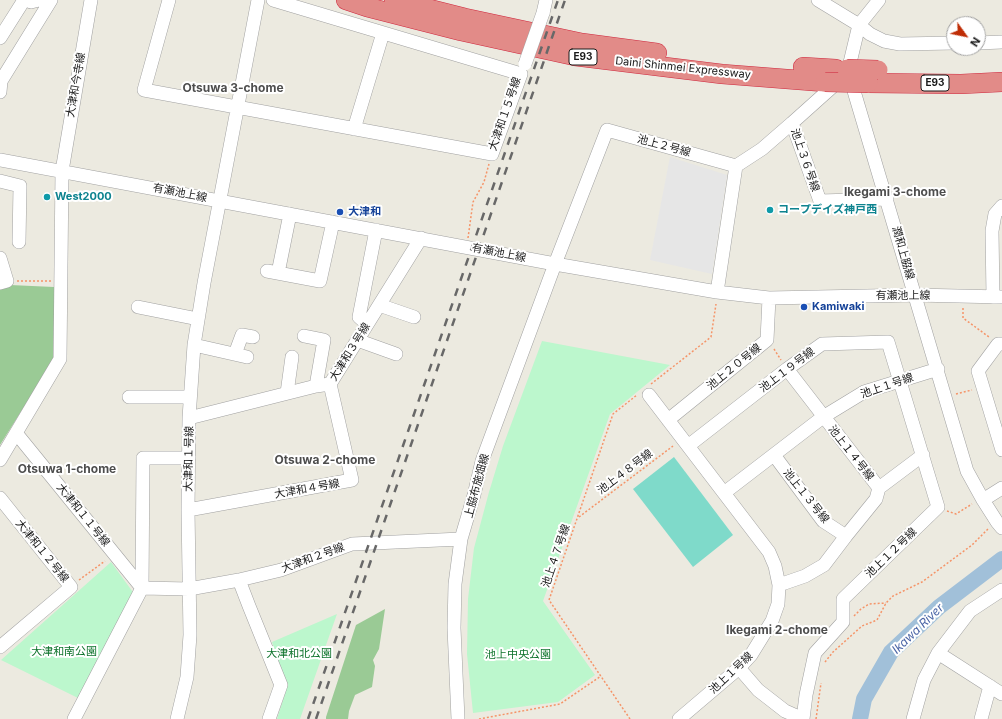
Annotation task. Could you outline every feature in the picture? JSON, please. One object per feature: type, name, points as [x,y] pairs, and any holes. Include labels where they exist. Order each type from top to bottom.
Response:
[{"type":"highway","name":"Daini Shinmei Expressway","points":[[346,0],[367,7],[461,31],[575,56],[722,74],[836,74]]},
{"type":"highway","name":"Daini Shinmei Expressway","points":[[394,0],[465,18],[582,43],[722,62],[836,74],[961,84],[1002,82]]},
{"type":"highway","name":"Daini Shinmei Expressway","points":[[873,76],[1002,70]]},
{"type":"street","points":[[0,38],[25,0],[31,2],[39,0]]},
{"type":"street","points":[[0,92],[1,81],[51,0]]},
{"type":"street","name":"大津和今寺線","points":[[62,171],[91,0]]},
{"type":"street","name":"大津和１５号線","points":[[169,0],[144,90],[492,154],[523,69],[383,33],[273,0]]},
{"type":"street","points":[[220,201],[258,0]]},
{"type":"street","points":[[523,69],[546,0]]},
{"type":"street","points":[[818,0],[859,25],[870,34],[884,41],[900,44],[946,43]]},
{"type":"street","points":[[792,123],[831,89],[836,74],[859,25],[879,0]]},
{"type":"street","points":[[354,129],[383,33]]},
{"type":"street","points":[[986,43],[1002,42]]},
{"type":"street","name":"潤和上脇線","points":[[836,74],[887,200],[968,471],[996,526]]},
{"type":"street","name":"池上３６号線","points":[[736,166],[762,149],[792,123],[820,201],[887,200]]},
{"type":"street","name":"池上２号線","points":[[555,264],[607,130],[736,166]]},
{"type":"street","name":"有瀬池上線","points":[[0,160],[555,264],[717,292],[769,298],[915,295],[998,297]]},
{"type":"street","points":[[717,292],[736,166]]},
{"type":"street","points":[[0,460],[60,360],[62,171]]},
{"type":"street","points":[[0,181],[20,186],[19,242]]},
{"type":"street","name":"大津和１号線","points":[[177,719],[187,677],[190,635],[188,510],[190,397],[194,345],[220,201]]},
{"type":"street","points":[[998,297],[992,231],[995,214],[1002,206]]},
{"type":"street","points":[[290,214],[272,272],[320,281],[333,222]]},
{"type":"street","points":[[367,324],[359,317],[376,230]]},
{"type":"street","name":"大津和３号線","points":[[190,418],[287,393],[330,384],[421,238]]},
{"type":"street","points":[[0,258],[4,282]]},
{"type":"street","name":"上脇布施畑線","points":[[458,719],[454,628],[455,584],[461,539],[482,462],[555,264]]},
{"type":"street","name":"池上２０号線","points":[[668,420],[767,340],[769,298]]},
{"type":"street","points":[[379,306],[414,317]]},
{"type":"street","points":[[138,307],[198,319]]},
{"type":"street","points":[[194,345],[241,356],[242,335],[253,336]]},
{"type":"street","points":[[304,336],[324,340],[316,386]]},
{"type":"street","points":[[357,340],[396,354]]},
{"type":"street","name":"池上１９号線","points":[[685,442],[822,344],[888,342],[900,380]]},
{"type":"street","points":[[1000,344],[978,371],[1002,450]]},
{"type":"street","points":[[287,393],[292,357]]},
{"type":"street","name":"池上１４号線","points":[[787,369],[879,488]]},
{"type":"street","name":"池上１号線","points":[[724,493],[823,417],[864,392],[938,369]]},
{"type":"street","name":"池上１２号線","points":[[843,622],[843,599],[938,507],[900,380]]},
{"type":"street","name":"大津和４号線","points":[[188,510],[352,480],[330,384]]},
{"type":"street","name":"池上１号線","points":[[645,394],[668,420],[769,552],[775,566],[779,585],[778,604],[772,622],[758,645],[739,668],[679,719]]},
{"type":"street","points":[[129,397],[190,397]]},
{"type":"street","name":"大津和１１号線","points":[[16,433],[142,588]]},
{"type":"street","name":"池上１３号線","points":[[774,455],[823,521],[846,536]]},
{"type":"street","points":[[779,585],[805,576],[824,565],[876,499],[879,488],[923,455]]},
{"type":"street","points":[[74,719],[142,588],[144,458],[190,458]]},
{"type":"street","points":[[983,500],[1002,488]]},
{"type":"street","name":"大津和１２号線","points":[[0,498],[71,587],[0,648]]},
{"type":"street","name":"大津和２号線","points":[[189,589],[239,580],[281,570],[352,544],[461,539]]},
{"type":"street","points":[[239,580],[248,606],[281,685],[269,719]]},
{"type":"street","points":[[142,588],[189,589]]},
{"type":"street","points":[[913,719],[924,680],[938,653],[970,611],[1002,590]]},
{"type":"street","points":[[739,668],[758,690],[785,711],[803,719],[806,695],[815,653],[843,622]]},
{"type":"street","points":[[938,653],[1002,694]]},
{"type":"street","points":[[982,719],[990,686]]},
{"type":"path","points":[[467,247],[473,202],[484,182],[492,154]]},
{"type":"path","points":[[4,282],[61,280]]},
{"type":"path","name":"池上４７号線","points":[[630,719],[549,600],[613,414],[645,394],[711,337],[717,292]]},
{"type":"path","points":[[963,296],[963,318],[1000,344]]},
{"type":"path","points":[[767,340],[787,369]]},
{"type":"path","points":[[946,397],[983,386]]},
{"type":"path","name":"池上４８号線","points":[[578,518],[685,442]]},
{"type":"path","points":[[956,514],[974,503],[983,500]]},
{"type":"path","points":[[824,664],[833,652],[862,626],[877,620],[886,603],[893,596],[922,582],[996,526]]},
{"type":"path","points":[[71,587],[114,554]]},
{"type":"path","points":[[843,622],[849,620],[869,604],[886,603]]},
{"type":"path","points":[[479,719],[560,704],[601,676]]},
{"type":"path","points":[[816,719],[821,679]]},
{"type":"green space","points":[[10,285],[54,287],[54,359],[0,445],[0,288]]},
{"type":"green space","name":"池上中央公園","points":[[542,341],[670,365],[610,414],[543,601],[595,675],[558,702],[473,713],[467,654],[468,599],[474,548],[503,446]]},
{"type":"green space","name":"大津和南公園","points":[[111,562],[135,595],[80,699],[1,660]]},
{"type":"green space","points":[[385,609],[379,649],[373,660],[375,666],[372,687],[355,695],[349,711],[348,719],[326,719],[356,625]]},
{"type":"green space","name":"大津和北公園","points":[[337,614],[300,719],[277,719],[287,687],[272,642]]},
{"type":"shaded area","points":[[670,157],[727,175],[712,274],[650,260]]},
{"type":"shaded area","points":[[674,457],[733,535],[693,567],[633,489]]},
{"type":"waterway","name":"Ikawa River","points":[[860,719],[864,699],[891,652],[939,607],[1002,559]]},
{"type":"railway","points":[[308,719],[558,0]]},
{"type":"railway","points":[[316,719],[565,0]]},
{"type":"place","name":"West2000","points":[[47,197]]},
{"type":"place","name":"コープデイズ神戸西","points":[[770,210]]},
{"type":"place","name":"大津和","points":[[340,212]]},
{"type":"place","name":"Kamiwaki","points":[[804,307]]},
{"type":"district","name":"Otsuwa 3-chome","points":[[233,88]]},
{"type":"district","name":"Ikegami 3-chome","points":[[895,192]]},
{"type":"district","name":"Otsuwa 2-chome","points":[[325,460]]},
{"type":"district","name":"Otsuwa 1-chome","points":[[67,469]]},
{"type":"district","name":"Ikegami 2-chome","points":[[777,630]]}]
